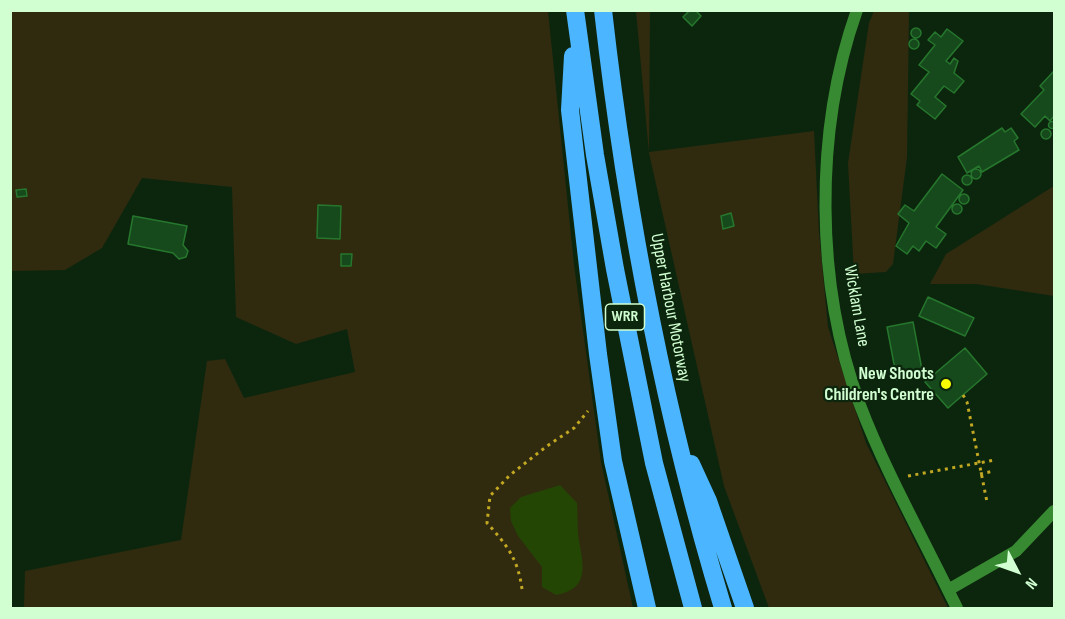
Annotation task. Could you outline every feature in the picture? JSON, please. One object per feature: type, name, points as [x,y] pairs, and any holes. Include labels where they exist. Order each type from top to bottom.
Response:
[{"type":"highway","name":"Upper Harbour Motorway","points":[[603,10],[615,116],[633,227],[672,422],[697,522],[723,609]]},
{"type":"highway","points":[[575,16],[570,110],[603,390],[613,461],[647,609]]},
{"type":"highway","name":"WRR","points":[[575,16],[613,257],[654,463],[693,609]]},
{"type":"highway","points":[[672,422],[708,501],[745,609]]},
{"type":"street","name":"Wicklam Lane","points":[[857,10],[837,79],[830,128],[826,234],[833,300],[860,404],[957,609]]},
{"type":"street","points":[[948,590],[1016,551],[1054,511]]},
{"type":"path","points":[[522,589],[519,566],[505,543],[487,523],[490,496],[510,476],[547,446],[574,428],[603,390]]},
{"type":"path","points":[[963,395],[967,402],[987,502]]},
{"type":"path","points":[[908,476],[995,460]]},
{"type":"path","points":[[980,474],[994,471]]},
{"type":"shaded area","points":[[10,11],[548,11],[574,265],[601,462],[633,608],[24,608],[25,571],[181,540],[207,361],[225,359],[244,398],[355,372],[347,329],[296,344],[236,317],[232,187],[142,178],[102,248],[65,270],[11,271]]},
{"type":"shaded area","points":[[636,11],[650,11],[649,152],[814,131],[819,233],[828,327],[866,443],[948,608],[769,608],[724,486],[649,153]]},
{"type":"shaded area","points":[[874,11],[909,11],[907,157],[893,264],[886,272],[854,274],[848,163],[869,23]]},
{"type":"shaded area","points":[[1054,186],[1054,296],[976,284],[930,284],[946,254]]},
{"type":"shaded area","points":[[560,485],[577,503],[578,536],[583,568],[582,576],[574,588],[556,595],[542,587],[542,567],[518,536],[511,521],[510,508],[521,497]]},
{"type":"building","points":[[695,10],[701,16],[692,26],[683,17],[689,11]]},
{"type":"building","points":[[916,28],[920,29],[920,37],[916,38],[912,37],[911,33],[912,29]]},
{"type":"building","points":[[947,29],[963,41],[946,61],[950,64],[954,58],[958,61],[954,73],[964,81],[954,93],[944,86],[935,97],[946,106],[935,119],[917,105],[920,101],[911,94],[929,72],[919,65],[935,45],[928,40],[935,32],[941,37]]},
{"type":"building","points":[[914,39],[918,40],[918,48],[914,49],[910,48],[909,44],[910,40]]},
{"type":"building","points":[[1054,71],[1054,116],[1050,121],[1045,116],[1035,127],[1021,114],[1044,90],[1040,86]]},
{"type":"building","points":[[1052,121],[1056,125],[1052,129],[1048,125]]},
{"type":"building","points":[[1002,128],[1005,132],[1011,128],[1018,138],[1014,141],[1019,150],[982,172],[979,166],[967,173],[958,157]]},
{"type":"building","points":[[1046,129],[1050,130],[1050,138],[1046,139],[1042,138],[1041,134],[1042,130]]},
{"type":"building","points":[[976,169],[980,170],[980,178],[976,179],[972,178],[971,174],[972,170]]},
{"type":"building","points":[[942,174],[963,190],[936,227],[946,234],[936,248],[926,241],[919,251],[913,246],[907,254],[896,246],[909,223],[898,214],[905,205],[914,211]]},
{"type":"building","points":[[967,175],[971,176],[971,184],[967,185],[963,184],[962,180],[963,176]]},
{"type":"building","points":[[26,189],[27,196],[17,197],[16,190]]},
{"type":"building","points":[[964,194],[968,195],[968,203],[964,204],[960,203],[959,199],[960,195]]},
{"type":"building","points":[[957,204],[961,205],[961,213],[957,214],[953,213],[952,209],[953,205]]},
{"type":"building","points":[[318,205],[341,206],[340,239],[317,238]]},
{"type":"building","points":[[731,213],[734,226],[723,229],[721,216]]},
{"type":"building","points":[[133,216],[187,226],[183,245],[188,251],[186,257],[179,259],[173,253],[128,244]]},
{"type":"building","points":[[341,254],[352,254],[351,266],[341,266]]},
{"type":"building","points":[[928,297],[974,318],[965,336],[919,316]]},
{"type":"building","points":[[913,322],[923,375],[897,380],[887,327]]},
{"type":"building","points":[[965,348],[987,374],[948,408],[925,382]]},
{"type":"place","name":"New Shoots Children's Centre","points":[[946,384]]}]
